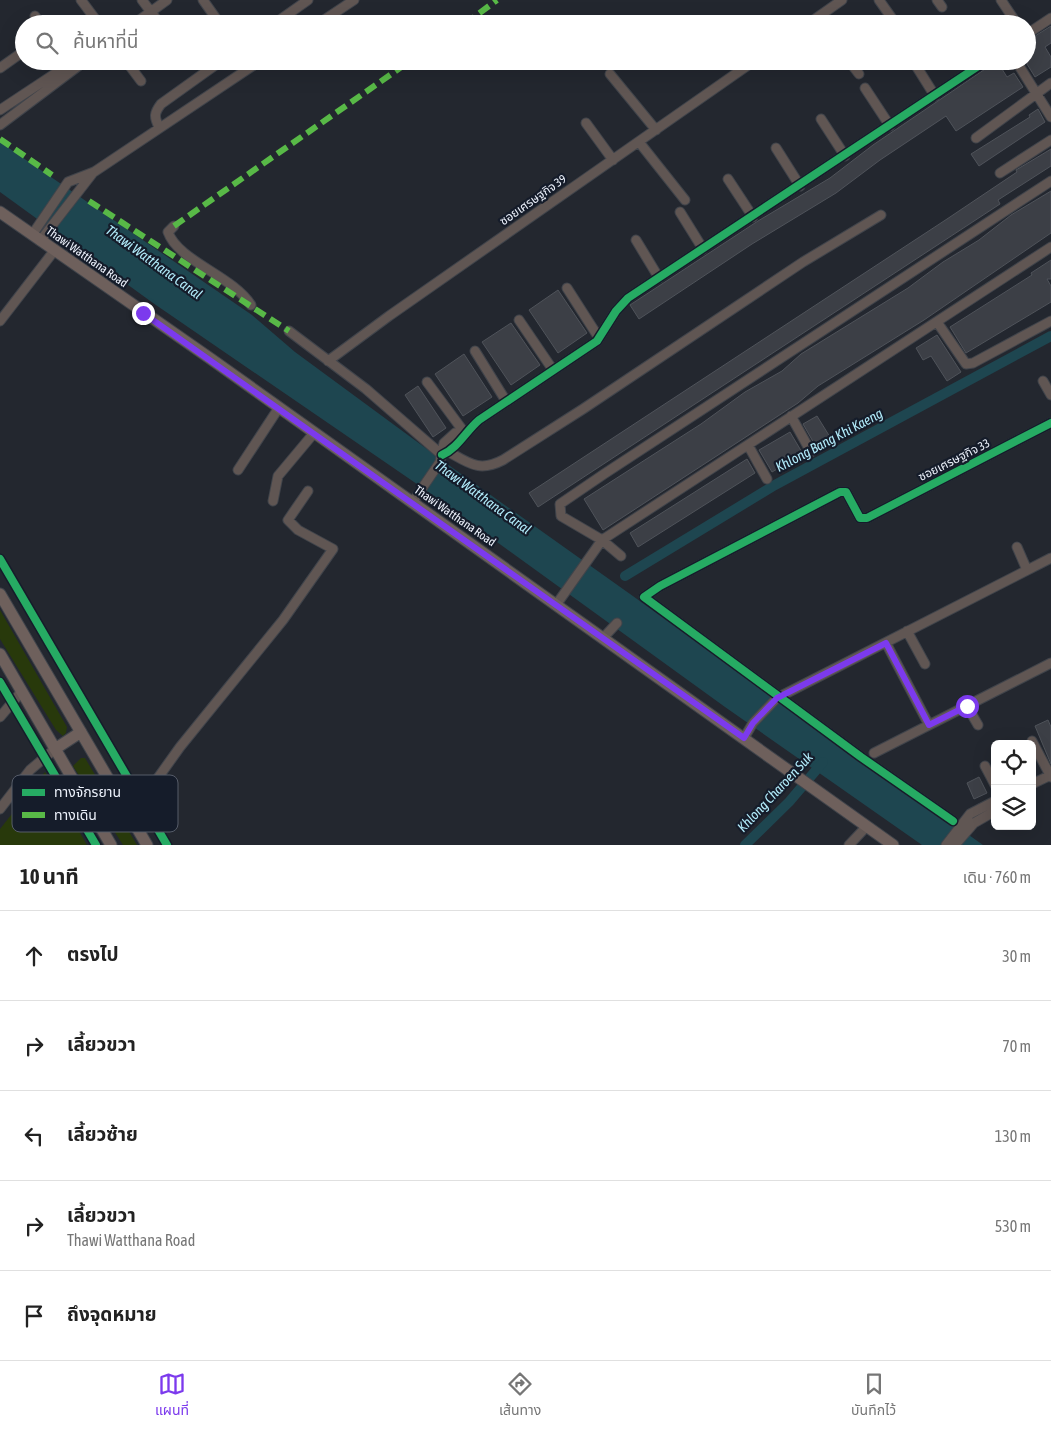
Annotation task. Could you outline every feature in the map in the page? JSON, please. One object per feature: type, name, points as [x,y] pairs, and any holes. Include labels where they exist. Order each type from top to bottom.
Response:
[{"type":"main road","name":"Thawi Watthana Road","points":[[2,217],[36,238],[211,359],[278,409],[893,845]]},
{"type":"main road","points":[[0,594],[106,775]]},
{"type":"main road","points":[[0,654],[71,775]]},
{"type":"main road","points":[[56,749],[81,732]]},
{"type":"main road","points":[[104,832],[111,845]]},
{"type":"main road","points":[[140,832],[147,845]]},
{"type":"street","points":[[81,0],[92,15]]},
{"type":"street","points":[[142,0],[153,15]]},
{"type":"street","points":[[147,15],[167,0]]},
{"type":"street","points":[[203,0],[214,15]]},
{"type":"street","points":[[287,15],[308,0]]},
{"type":"street","points":[[332,15],[354,0]]},
{"type":"street","points":[[823,15],[829,4],[842,0]]},
{"type":"street","points":[[879,0],[890,15]]},
{"type":"street","points":[[1001,0],[1011,15]]},
{"type":"street","points":[[1036,28],[1051,18]]},
{"type":"street","points":[[0,68],[15,57]]},
{"type":"street","points":[[10,116],[2,109],[57,70]]},
{"type":"street","points":[[0,125],[76,70]]},
{"type":"street","points":[[132,70],[141,82]]},
{"type":"street","points":[[159,127],[154,118],[155,112],[161,104],[208,70]]},
{"type":"street","points":[[36,238],[39,224],[68,182],[94,172],[246,70]]},
{"type":"street","name":"ซอยเศรษฐกิจ 39","points":[[328,361],[741,70]]},
{"type":"street","points":[[856,70],[859,74]]},
{"type":"street","points":[[919,70],[935,96]]},
{"type":"street","points":[[412,503],[444,456],[460,441],[464,432],[506,401],[586,349],[599,338],[621,304],[971,70]]},
{"type":"street","points":[[1021,70],[1051,117]]},
{"type":"street","points":[[610,74],[656,130]]},
{"type":"street","points":[[976,138],[1051,83]]},
{"type":"street","points":[[865,88],[890,126]]},
{"type":"street","points":[[821,119],[845,156]]},
{"type":"street","points":[[586,123],[613,160]]},
{"type":"street","points":[[1000,173],[1051,140]]},
{"type":"street","points":[[639,142],[685,200]]},
{"type":"street","points":[[776,148],[800,186]]},
{"type":"street","points":[[36,238],[48,231],[94,172]]},
{"type":"street","points":[[728,179],[753,217]]},
{"type":"street","points":[[621,556],[602,540],[561,516],[559,512],[560,504],[1051,181]]},
{"type":"street","points":[[680,212],[703,249]]},
{"type":"street","points":[[289,331],[366,389],[444,456],[471,465],[489,466],[503,460],[597,400],[804,262],[881,215]]},
{"type":"street","points":[[174,226],[168,232],[180,249],[237,289],[251,304]]},
{"type":"street","points":[[636,240],[659,278]]},
{"type":"street","points":[[556,605],[602,540],[1051,247]]},
{"type":"street","points":[[0,321],[54,251]]},
{"type":"street","points":[[567,288],[599,338]]},
{"type":"street","points":[[519,320],[553,370]]},
{"type":"street","points":[[937,322],[966,364],[973,363],[1051,321]]},
{"type":"street","points":[[475,351],[506,401]]},
{"type":"street","points":[[1043,381],[1051,395]]},
{"type":"street","points":[[427,382],[464,432]]},
{"type":"street","points":[[238,470],[278,409]]},
{"type":"street","points":[[791,416],[811,452]]},
{"type":"street","name":"ซอยเศรษฐกิจ 33","points":[[778,697],[644,597],[660,586],[840,492],[846,492],[860,518],[867,518],[1051,423]]},
{"type":"street","points":[[273,501],[278,476],[314,433]]},
{"type":"street","points":[[748,445],[767,479]]},
{"type":"street","points":[[160,775],[180,746],[284,620],[334,549],[298,530],[288,520],[308,491]]},
{"type":"street","points":[[1017,548],[1027,570]]},
{"type":"street","points":[[744,738],[753,723],[778,697],[1051,558]]},
{"type":"street","points":[[603,638],[617,623]]},
{"type":"street","points":[[907,631],[925,664]]},
{"type":"street","points":[[886,643],[929,725]]},
{"type":"street","points":[[874,753],[1051,664]]},
{"type":"street","points":[[0,717],[22,692]]},
{"type":"street","points":[[778,697],[958,826],[974,823],[991,813]]},
{"type":"street","points":[[967,706],[978,725]]},
{"type":"street","points":[[1036,748],[1051,776],[1036,782]]},
{"type":"street","points":[[26,775],[56,749]]},
{"type":"street","points":[[985,766],[991,777]]},
{"type":"street","points":[[0,809],[12,793]]},
{"type":"street","points":[[946,845],[958,826],[975,810],[991,803]]},
{"type":"street","points":[[849,845],[867,826]]},
{"type":"street","points":[[955,845],[958,826]]},
{"type":"green space","points":[[0,610],[67,727],[66,733],[63,736],[56,730],[0,639]]},
{"type":"green space","points":[[81,758],[85,758],[95,775],[79,775],[73,766]]},
{"type":"green space","points":[[12,814],[12,832],[80,832],[87,845],[0,845],[0,829]]},
{"type":"green space","points":[[115,832],[129,832],[137,845],[123,845]]},
{"type":"water","name":"Thawi Watthana Canal","points":[[0,142],[252,315],[295,352],[450,466],[983,845],[922,845],[725,707],[414,482],[153,303],[0,192]]},
{"type":"building","points":[[1051,26],[1051,43],[1045,47],[1051,57],[1051,67],[1035,77],[1031,70],[1036,70],[1036,35]]},
{"type":"building","points":[[984,70],[1003,70],[1007,77],[1014,73],[1023,87],[956,131],[946,116],[880,160],[836,193],[752,244],[639,319],[630,305],[758,221],[830,178],[873,145]]},
{"type":"building","points":[[1038,109],[1045,122],[979,166],[971,154],[1030,117],[1029,115]]},
{"type":"building","points":[[1051,149],[1051,166],[998,200],[1000,204],[538,507],[529,493],[947,219],[1017,172],[1016,170]]},
{"type":"building","points":[[1051,191],[1051,233],[924,320],[818,386],[798,403],[603,530],[584,499],[701,424],[745,392],[782,371],[801,354],[908,288],[943,262],[979,240],[1011,215]]},
{"type":"building","points":[[1051,260],[1051,279],[1047,279],[1051,286],[1051,302],[966,353],[950,327],[1032,275],[1031,273]]},
{"type":"building","points":[[558,290],[587,333],[558,353],[529,310]]},
{"type":"building","points":[[511,323],[540,365],[511,385],[482,342]]},
{"type":"building","points":[[937,335],[961,372],[947,381],[931,356],[923,360],[916,348]]},
{"type":"building","points":[[464,354],[492,397],[463,416],[435,374]]},
{"type":"building","points":[[418,386],[446,428],[433,437],[405,395]]},
{"type":"building","points":[[817,416],[830,437],[815,445],[803,424]]},
{"type":"building","points":[[790,432],[803,454],[772,472],[759,450]]},
{"type":"building","points":[[747,459],[755,473],[638,547],[630,533]]},
{"type":"building","points":[[1048,720],[1051,727],[1051,764],[1035,726]]},
{"type":"building","points":[[979,777],[987,793],[974,799],[967,783]]},
{"type":"waterway","name":"Khlong Bang Khi Kaeng","points":[[625,576],[775,485],[1051,336]]},
{"type":"waterway","name":"Khlong Charoen Suk","points":[[745,845],[789,802],[823,762]]},
{"type":"marked path","points":[[477,15],[497,0]]},
{"type":"marked path","points":[[174,226],[397,70]]},
{"type":"marked path","points":[[0,139],[52,175]]},
{"type":"marked path","points":[[89,201],[289,331]]},
{"type":"cycle path","points":[[442,455],[453,448],[479,420],[597,341],[616,311],[628,298],[972,70]]},
{"type":"cycle path","points":[[953,821],[861,757],[644,597],[660,586],[840,492],[846,492],[860,518],[867,518],[1051,423]]},
{"type":"cycle path","points":[[0,559],[126,775]]},
{"type":"cycle path","points":[[0,682],[55,775]]},
{"type":"cycle path","points":[[88,832],[96,845]]},
{"type":"cycle path","points":[[159,832],[167,845]]},
{"type":"route","points":[[143,313],[211,359],[278,409],[744,738],[753,723],[777,698],[800,684],[886,643],[929,725],[967,706]]}]
